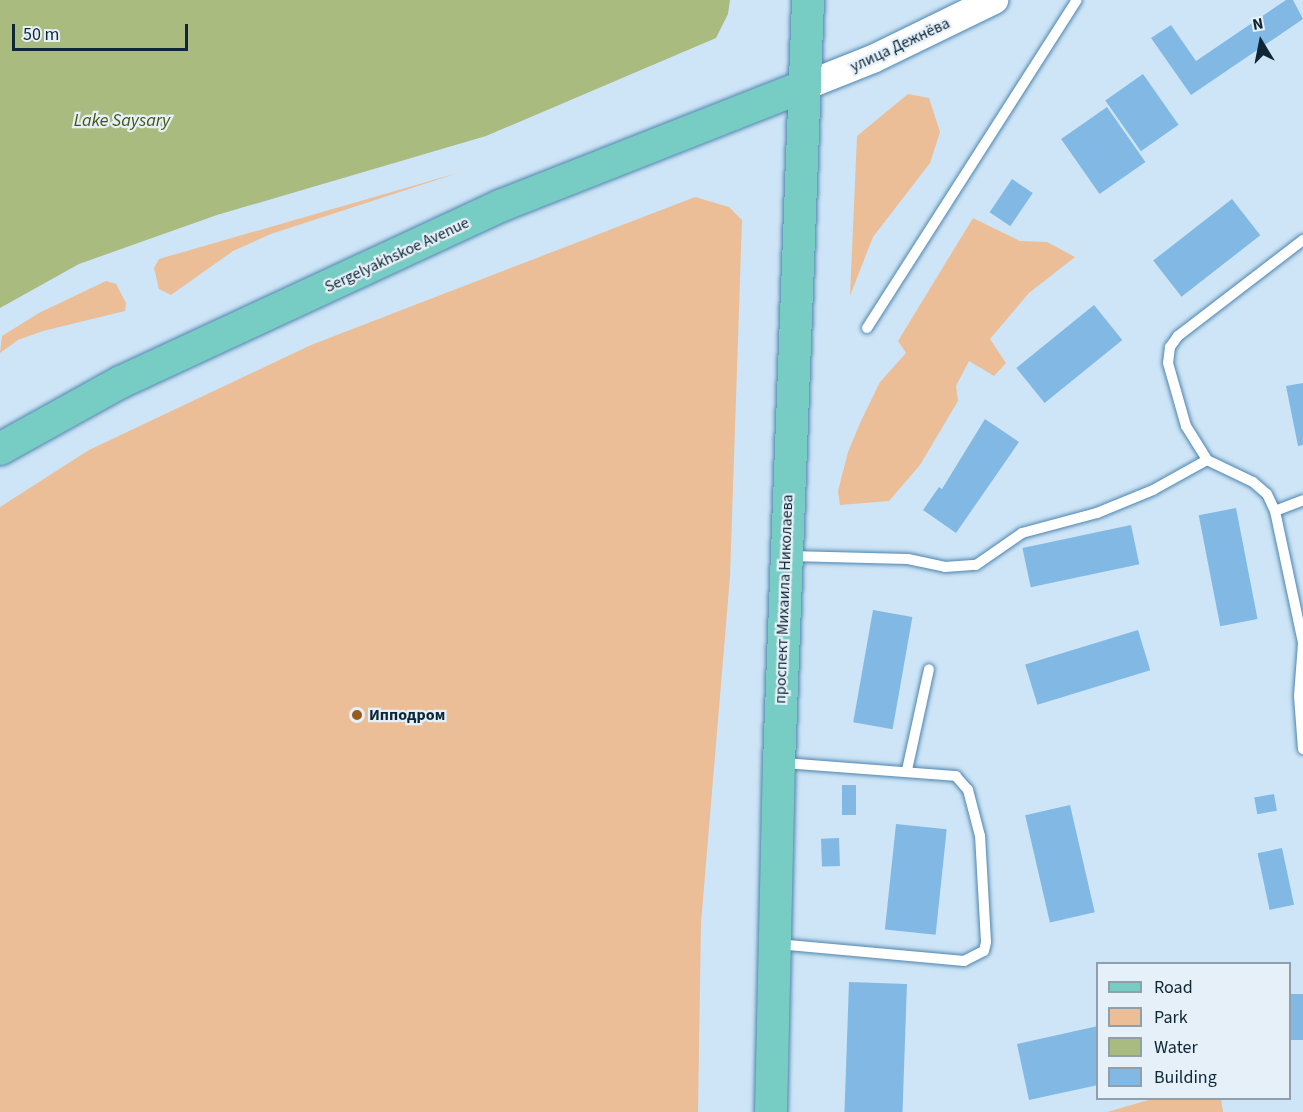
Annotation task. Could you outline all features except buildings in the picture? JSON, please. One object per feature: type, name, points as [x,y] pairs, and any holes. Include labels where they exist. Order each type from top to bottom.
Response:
[{"type":"main road","name":"проспект Михаила Николаева","points":[[771,1112],[773,943],[808,0]]},
{"type":"main road","name":"улица Дежнёва","points":[[805,86],[873,59],[994,0]]},
{"type":"main road","name":"Sergelyakhskoe Avenue","points":[[0,449],[121,382],[500,206],[805,86]]},
{"type":"lane","points":[[867,328],[1077,0]]},
{"type":"lane","points":[[1303,240],[1178,336],[1170,347],[1168,363],[1186,426],[1207,460],[1253,482],[1267,494],[1275,511],[1303,644],[1299,696],[1303,749]]},
{"type":"lane","points":[[786,556],[908,559],[945,567],[976,565],[1022,533],[1097,513],[1153,490],[1207,460]]},
{"type":"lane","points":[[1275,511],[1303,500]]},
{"type":"lane","points":[[907,770],[929,669]]},
{"type":"lane","points":[[773,943],[964,961],[984,951],[987,911],[980,836],[968,790],[956,777],[907,770],[779,763]]},
{"type":"green space","points":[[908,94],[929,98],[940,132],[930,163],[873,237],[850,296],[857,136]]},
{"type":"green space","points":[[461,172],[271,234],[233,251],[171,295],[159,289],[154,268],[159,259]]},
{"type":"green space","name":"Ипподром","points":[[695,197],[729,207],[742,220],[730,577],[701,923],[698,1112],[0,1112],[0,507],[89,450],[311,345]]},
{"type":"green space","points":[[973,218],[1020,241],[1047,242],[1075,257],[1029,293],[990,339],[1006,363],[994,376],[969,361],[956,386],[958,401],[920,465],[889,501],[840,505],[838,491],[848,452],[861,421],[880,382],[906,353],[898,341]]},
{"type":"green space","points":[[106,281],[116,284],[126,303],[125,311],[43,331],[18,340],[0,353],[2,336],[39,313]]},
{"type":"green space","points":[[1149,1100],[1221,1100],[1223,1112],[1107,1112]]},
{"type":"water","name":"Lake Saysary","points":[[0,0],[730,0],[728,14],[716,38],[486,136],[217,215],[79,264],[0,308]]},
{"type":"place","name":"Ипподром","points":[[357,715]]}]
